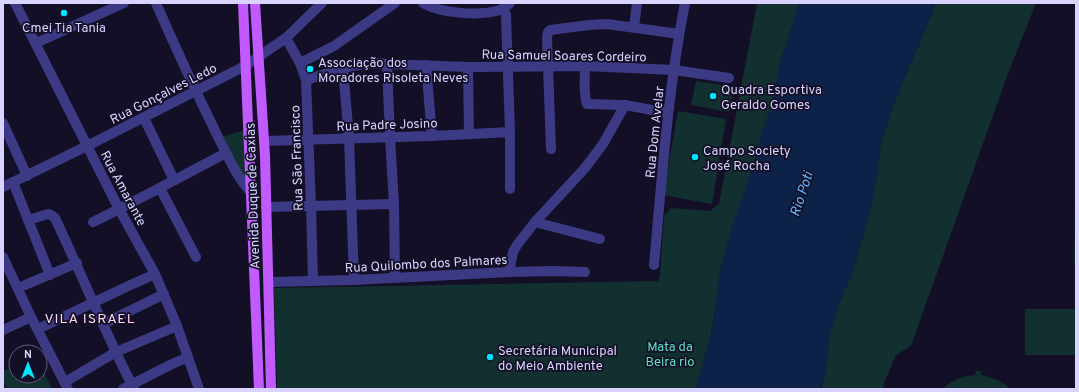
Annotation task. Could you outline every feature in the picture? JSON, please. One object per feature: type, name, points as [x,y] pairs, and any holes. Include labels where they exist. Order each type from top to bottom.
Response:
[{"type":"main road","name":"Avenida Duque de Caxias","points":[[243,3],[258,388]]},
{"type":"main road","name":"Avenida Duque de Caxias","points":[[255,3],[264,141],[271,386]]},
{"type":"street","name":"Rua Amarante","points":[[16,3],[119,209],[155,274],[177,326],[199,389]]},
{"type":"street","points":[[36,43],[124,3]]},
{"type":"street","points":[[156,3],[196,92],[226,153],[243,184],[251,192]]},
{"type":"street","name":"Rua Gonçalves Ledo","points":[[3,187],[246,66],[286,38],[322,3]]},
{"type":"street","points":[[300,63],[334,46],[395,3]]},
{"type":"street","points":[[423,3],[434,8],[479,14],[502,6],[506,15],[510,132],[510,189]]},
{"type":"street","points":[[634,27],[637,3]]},
{"type":"street","name":"Rua Dom Avelar","points":[[654,265],[668,113],[685,3]]},
{"type":"street","points":[[551,149],[547,38],[550,30],[599,24],[634,27],[679,34]]},
{"type":"street","name":"Rua São Francisco","points":[[286,38],[300,63],[306,80],[313,281]]},
{"type":"street","name":"Rua Samuel Soares Cordeiro","points":[[306,80],[368,63],[468,67],[585,66],[674,70],[729,78]]},
{"type":"street","points":[[387,64],[394,204],[395,278]]},
{"type":"street","points":[[426,65],[432,136]]},
{"type":"street","points":[[585,66],[585,89],[587,104],[625,105],[668,113]]},
{"type":"street","points":[[468,67],[469,134]]},
{"type":"street","points":[[344,69],[349,138],[354,280]]},
{"type":"street","points":[[509,272],[513,252],[517,245],[535,222],[589,163],[603,144],[625,105]]},
{"type":"street","points":[[144,118],[174,180]]},
{"type":"street","points":[[3,123],[27,176]]},
{"type":"street","name":"Rua Padre Josino","points":[[264,141],[510,132]]},
{"type":"street","points":[[93,222],[226,153]]},
{"type":"street","points":[[13,182],[50,275]]},
{"type":"street","points":[[160,188],[196,257]]},
{"type":"street","points":[[266,207],[394,204]]},
{"type":"street","points":[[28,220],[48,214],[55,218],[104,324],[130,387],[172,364],[188,358]]},
{"type":"street","points":[[535,222],[600,239]]},
{"type":"street","points":[[3,257],[66,385],[116,352],[177,326]]},
{"type":"street","points":[[18,288],[77,264]]},
{"type":"street","name":"Rua Quilombo dos Palmares","points":[[269,282],[354,280],[509,272],[585,272]]},
{"type":"street","points":[[38,329],[155,274]]},
{"type":"street","points":[[3,281],[13,276]]},
{"type":"street","points":[[104,324],[164,294]]},
{"type":"street","points":[[3,330],[31,316]]},
{"type":"street","points":[[258,388],[271,386]]},
{"type":"green space","name":"Mata da Beira rio","points":[[757,3],[799,3],[779,66],[774,100],[762,133],[721,268],[711,335],[696,389],[277,389],[274,288],[658,282],[660,274],[664,216],[671,208],[710,211],[719,204]]},
{"type":"green space","points":[[935,3],[1036,3],[1007,76],[911,346],[896,355],[884,383],[883,389],[821,389],[826,370],[829,337],[839,304],[854,268],[871,206],[881,142],[892,108]]},
{"type":"green space","name":"Quadra Esportiva Geraldo Gomes","points":[[696,81],[734,87],[729,112],[691,105]]},
{"type":"green space","name":"Campo Society José Rocha","points":[[678,111],[726,119],[712,204],[663,195]]},
{"type":"green space","points":[[245,130],[246,185],[222,137]]},
{"type":"green space","points":[[1075,206],[1076,263],[1074,263]]},
{"type":"green space","points":[[1025,309],[1076,309],[1076,355],[1025,355]]},
{"type":"green space","points":[[8,369],[8,384],[48,384],[48,381],[52,389],[7,389],[3,381],[3,371]]},
{"type":"green space","points":[[976,371],[981,371],[981,375],[997,380],[1011,389],[942,389],[957,379],[975,375]]},
{"type":"water","name":"Rio Poti","points":[[799,3],[935,3],[892,108],[881,142],[871,206],[853,272],[839,304],[829,337],[826,370],[820,389],[696,389],[711,335],[721,268],[730,232],[774,100],[779,66]]},
{"type":"place","name":"Cmei Tia Tania","points":[[64,13]]},
{"type":"place","name":"Associação dos Moradores Risoleta Neves","points":[[310,69]]},
{"type":"place","name":"Quadra Esportiva Geraldo Gomes","points":[[713,96]]},
{"type":"place","name":"Campo Society José Rocha","points":[[695,157]]},
{"type":"place","name":"Secretária Municipal do Meio Ambiente","points":[[490,357]]},
{"type":"district","name":"VILA ISRAEL","points":[[90,318]]}]
